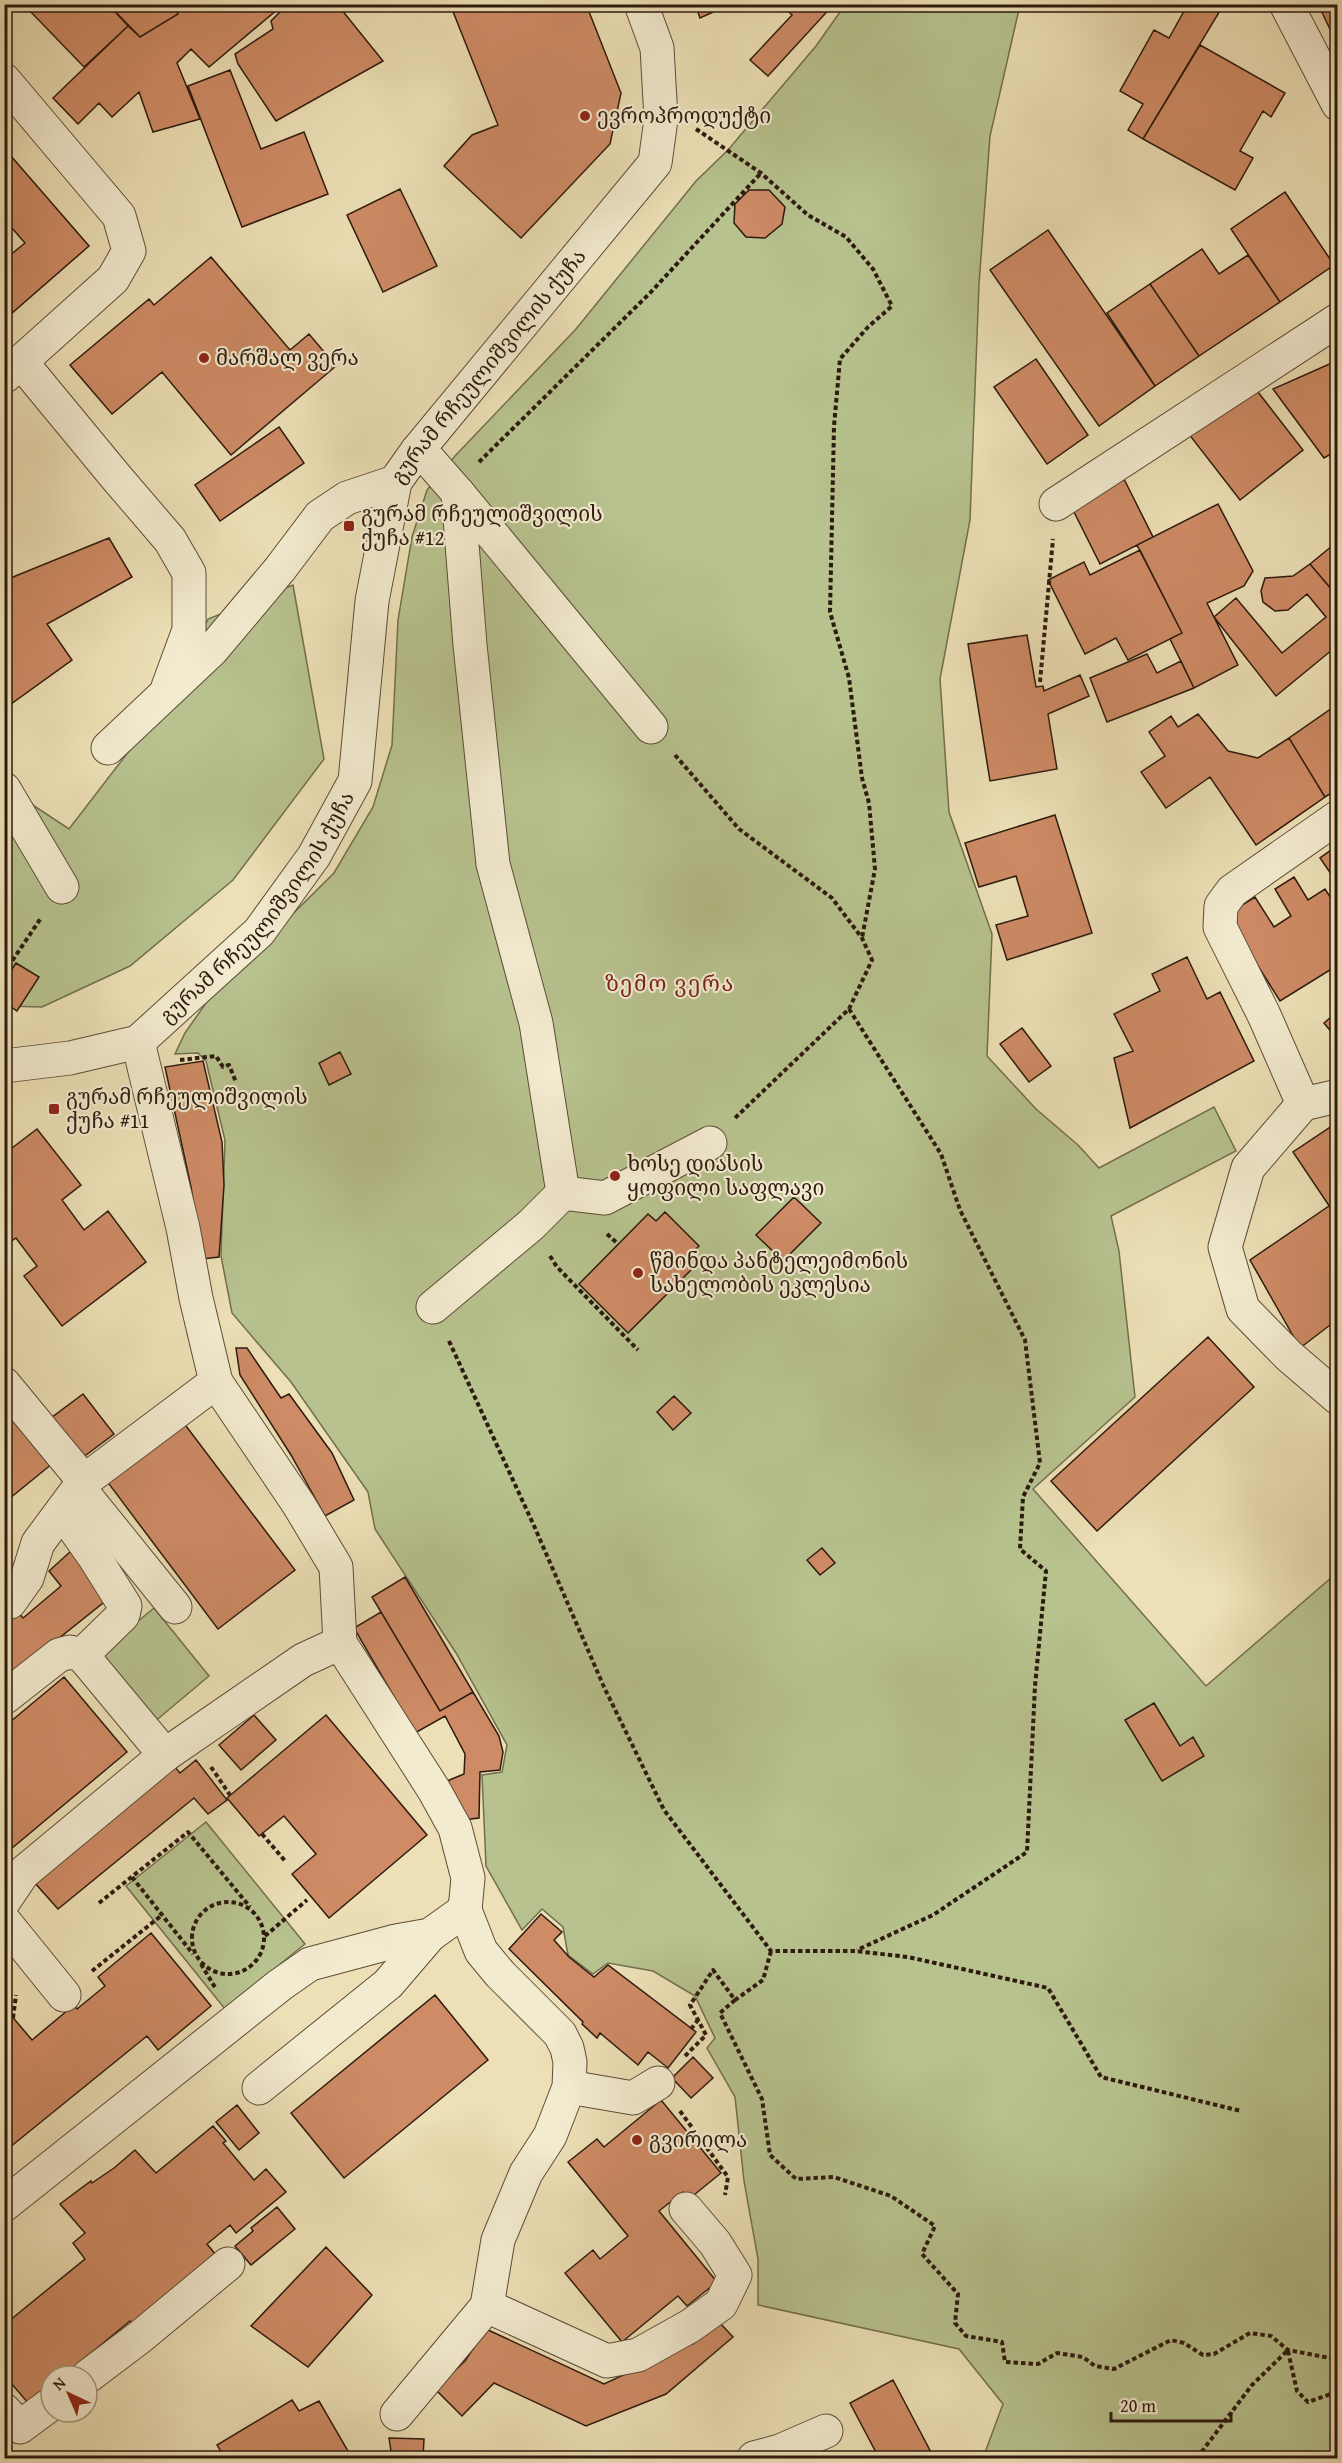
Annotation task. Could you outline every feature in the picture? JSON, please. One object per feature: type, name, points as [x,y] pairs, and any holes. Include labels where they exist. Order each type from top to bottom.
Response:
[{"type":"street","name":"გურამ რჩეულიშვილის ქუჩა","points":[[4,1066],[70,1058],[138,1042],[259,932],[314,856],[355,781],[372,601],[395,482],[417,451],[655,163],[662,119],[657,48],[642,4]]},
{"type":"street","points":[[1286,4],[1338,104]]},
{"type":"street","points":[[4,80],[119,216],[129,251],[113,279],[13,369],[116,477],[170,540],[189,573],[189,630],[165,694]]},
{"type":"street","points":[[1056,504],[1338,320]]},
{"type":"street","points":[[417,451],[430,461],[458,493],[651,727]]},
{"type":"street","points":[[108,748],[213,650],[320,516],[347,498],[395,482]]},
{"type":"street","points":[[458,493],[470,645],[493,864],[536,1023],[563,1193]]},
{"type":"street","points":[[4,789],[62,887]]},
{"type":"street","points":[[1302,1104],[1264,1015],[1220,927],[1221,906],[1232,891],[1338,817]]},
{"type":"street","points":[[138,1042],[183,1228],[195,1298],[216,1382],[299,1505],[336,1567],[340,1643],[434,1790],[455,1828],[468,1878],[465,1910],[481,1951],[500,1974],[560,2034],[567,2048],[570,2062],[569,2087],[550,2136],[526,2173],[498,2240],[487,2306],[397,2414]]},
{"type":"street","points":[[1338,1096],[1302,1104],[1248,1168],[1225,1247],[1243,1309],[1288,1356],[1338,1398]]},
{"type":"street","points":[[563,1193],[605,1198],[710,1143]]},
{"type":"street","points":[[433,1307],[531,1225],[563,1193]]},
{"type":"street","points":[[10,1602],[27,1578],[38,1543],[75,1493],[216,1382]]},
{"type":"street","points":[[4,1384],[75,1493],[175,1607]]},
{"type":"street","points":[[75,1493],[95,1557],[125,1606],[123,1615],[82,1655]]},
{"type":"street","points":[[4,1901],[23,1873],[165,1755],[303,1660],[340,1643]]},
{"type":"street","points":[[4,1698],[59,1655],[70,1652],[82,1655],[165,1755]]},
{"type":"street","points":[[259,2088],[388,1984],[430,1935],[465,1910]]},
{"type":"street","points":[[4,1921],[64,1995]]},
{"type":"street","points":[[4,2205],[280,1984],[310,1964],[396,1941],[430,1935]]},
{"type":"street","points":[[569,2087],[633,2098],[658,2083]]},
{"type":"street","points":[[487,2306],[607,2361],[638,2355],[690,2326],[721,2304],[735,2276],[716,2243],[686,2209]]},
{"type":"street","points":[[99,2368],[228,2264]]},
{"type":"street","points":[[4,2410],[20,2427],[39,2413]]},
{"type":"street","points":[[754,2458],[780,2451],[826,2431]]},
{"type":"path","points":[[662,119],[690,125],[761,173],[808,215],[846,237],[873,269],[892,306],[868,327],[840,359],[834,426],[830,612],[849,678],[862,778],[869,803],[875,869],[862,938]]},
{"type":"path","points":[[458,493],[483,470],[478,463],[650,293],[761,173]]},
{"type":"path","points":[[1040,682],[1056,504]]},
{"type":"path","points":[[651,727],[739,829],[832,898],[862,938],[872,960],[849,1009],[710,1143]]},
{"type":"path","points":[[4,973],[62,887]]},
{"type":"path","points":[[849,1009],[941,1154],[960,1210],[1025,1340],[1040,1463],[1023,1497],[1020,1549],[1046,1571],[1035,1686],[1027,1852],[933,1915],[855,1951]]},
{"type":"path","points":[[176,1060],[216,1056],[223,1067],[229,1065],[236,1082]]},
{"type":"path","points":[[531,1225],[557,1267],[638,1350]]},
{"type":"path","points":[[433,1307],[535,1528],[604,1687],[664,1810],[771,1951]]},
{"type":"path","points":[[99,1903],[188,1832],[257,1917],[263,1928],[262,1952],[245,1970],[234,1974],[210,1971],[200,1962],[132,1877]]},
{"type":"path","points":[[262,1834],[286,1862]]},
{"type":"path","points":[[264,1936],[308,1900]]},
{"type":"path","points":[[237,2019],[222,2000],[194,1952],[191,1941],[197,1918],[205,1910],[227,1902],[239,1903],[249,1908],[257,1917]]},
{"type":"path","points":[[64,1995],[162,1915]]},
{"type":"path","points":[[771,1951],[855,1951],[908,1957],[1048,1988],[1101,2077],[1241,2110]]},
{"type":"path","points":[[771,1951],[763,1980],[720,2013],[762,2099],[770,2155],[796,2180],[834,2177],[891,2196],[935,2226],[922,2254],[958,2294],[955,2323],[966,2336],[1002,2342],[1005,2362],[1038,2364],[1058,2353],[1083,2357],[1095,2366],[1114,2369],[1171,2340],[1184,2343],[1203,2355],[1214,2354],[1250,2333],[1271,2336],[1288,2350],[1330,2358],[1338,2356]]},
{"type":"path","points":[[716,2243],[728,2177],[697,2132],[658,2083],[706,2035],[690,2005],[713,1970],[735,2000]]},
{"type":"path","points":[[13,2018],[14,2012]]},
{"type":"path","points":[[692,2029],[698,2020]]},
{"type":"path","points":[[1288,2350],[1297,2391],[1308,2402],[1334,2393],[1338,2397]]},
{"type":"path","points":[[1197,2458],[1252,2385],[1288,2350]]},
{"type":"green space","points":[[845,5],[1020,5],[990,136],[979,284],[970,520],[940,679],[949,812],[992,934],[987,1056],[1036,1109],[1078,1145],[1099,1168],[1214,1107],[1236,1151],[1111,1216],[1119,1251],[1135,1397],[1033,1489],[1206,1686],[1332,1577],[1337,1582],[1337,2458],[983,2458],[1003,2404],[959,2349],[758,2305],[758,2259],[744,2181],[735,2097],[707,2048],[715,2038],[695,1996],[653,1971],[608,1963],[593,1974],[568,1955],[563,1927],[542,1909],[522,1930],[486,1866],[482,1775],[502,1772],[507,1745],[456,1653],[375,1529],[368,1492],[291,1382],[232,1313],[221,1256],[225,1140],[206,1061],[198,1053],[175,1054],[185,1033],[213,993],[334,873],[373,807],[392,745],[398,620],[412,537],[427,490],[455,456],[576,329],[696,181],[728,150],[816,46]]},
{"type":"green space","points":[[293,585],[324,759],[233,880],[130,966],[42,1007],[5,1006],[4,786],[69,829],[172,695],[208,619]]},
{"type":"green space","points":[[154,1608],[209,1676],[153,1723],[97,1655]]},
{"type":"green space","points":[[206,1822],[305,1944],[225,2009],[126,1886]]},
{"type":"building","points":[[30,4],[108,4],[128,26],[84,67],[27,8]]},
{"type":"building","points":[[108,4],[172,4],[178,14],[140,37]]},
{"type":"building","points":[[172,4],[284,4],[209,67],[191,49],[177,63],[200,119],[153,132],[139,92],[112,117],[99,103],[78,124],[53,98],[128,26],[140,37],[178,14]]},
{"type":"building","points":[[288,4],[337,4],[383,61],[276,121],[238,64],[235,54],[273,29],[271,21]]},
{"type":"building","points":[[450,4],[586,4],[621,93],[610,144],[521,238],[444,166],[472,135],[498,125]]},
{"type":"building","points":[[695,4],[731,4],[700,18]]},
{"type":"building","points":[[781,4],[834,4],[768,76],[750,60],[792,15]]},
{"type":"building","points":[[1188,4],[1224,4],[1143,139],[1128,130],[1143,104],[1120,91],[1154,30],[1169,38]]},
{"type":"building","points":[[1318,4],[1338,4],[1338,46]]},
{"type":"building","points":[[1200,45],[1285,93],[1271,117],[1263,111],[1240,151],[1253,158],[1235,190],[1143,139]]},
{"type":"building","points":[[230,70],[261,149],[304,132],[328,194],[242,227],[188,86]]},
{"type":"building","points":[[4,148],[89,246],[4,320],[4,260],[25,243],[4,219]]},
{"type":"building","points":[[400,189],[437,266],[383,292],[347,215]]},
{"type":"building","points":[[749,190],[769,190],[785,207],[782,224],[765,238],[746,237],[734,223],[735,204]]},
{"type":"building","points":[[1285,192],[1334,265],[1280,302],[1231,229]]},
{"type":"building","points":[[1048,230],[1155,386],[1099,426],[990,270]]},
{"type":"building","points":[[1202,249],[1219,274],[1248,255],[1280,302],[1199,356],[1150,284]]},
{"type":"building","name":"მარშალ ვერა","points":[[211,257],[290,350],[309,334],[336,366],[231,455],[162,372],[112,414],[70,365],[149,299],[154,305]]},
{"type":"building","points":[[1150,284],[1199,356],[1155,386],[1107,313]]},
{"type":"building","points":[[1036,359],[1088,435],[1047,464],[994,387]]},
{"type":"building","points":[[1334,362],[1338,369],[1338,450],[1324,458],[1273,389]]},
{"type":"building","points":[[1251,383],[1303,450],[1240,500],[1188,433]]},
{"type":"building","points":[[279,427],[304,463],[220,521],[195,485]]},
{"type":"building","points":[[1124,479],[1153,537],[1100,564],[1071,506]]},
{"type":"building","points":[[1218,504],[1253,571],[1244,586],[1207,603],[1238,665],[1194,688],[1170,639],[1182,633],[1137,545]]},
{"type":"building","points":[[109,538],[132,577],[47,624],[72,660],[4,709],[4,571],[8,579]]},
{"type":"building","points":[[1338,541],[1338,597],[1310,564]]},
{"type":"building","points":[[1140,550],[1182,633],[1128,660],[1116,638],[1085,654],[1048,580],[1084,562],[1090,575]]},
{"type":"building","points":[[1310,564],[1338,597],[1338,645],[1276,696],[1214,617],[1236,598],[1282,653],[1326,617],[1307,594],[1288,610],[1275,611],[1263,602],[1261,591],[1265,578],[1293,576]]},
{"type":"building","points":[[1027,635],[1036,687],[1043,686],[1044,691],[1080,675],[1089,696],[1048,714],[1057,769],[990,781],[968,644]]},
{"type":"building","points":[[1147,654],[1157,673],[1181,661],[1194,688],[1107,722],[1090,678]]},
{"type":"building","points":[[1338,704],[1338,789],[1325,797],[1289,738]]},
{"type":"building","points":[[1198,714],[1228,751],[1258,758],[1289,738],[1325,797],[1256,845],[1210,777],[1166,808],[1141,772],[1165,756],[1149,732],[1171,716],[1178,727]]},
{"type":"building","points":[[1055,815],[1092,933],[1007,960],[996,925],[1028,916],[1016,876],[979,887],[965,843]]},
{"type":"building","points":[[1338,845],[1338,884],[1320,858]]},
{"type":"building","points":[[1294,877],[1308,900],[1325,889],[1338,909],[1338,965],[1280,1001],[1226,915],[1255,897],[1274,927],[1291,916],[1275,889]]},
{"type":"building","points":[[1187,957],[1207,999],[1220,992],[1254,1061],[1130,1128],[1114,1058],[1133,1051],[1114,1014],[1160,991],[1152,974]]},
{"type":"building","points":[[16,963],[39,977],[17,1011],[4,1002],[4,981]]},
{"type":"building","points":[[1338,1011],[1338,1040],[1324,1023]]},
{"type":"building","points":[[1022,1028],[1051,1066],[1029,1082],[1000,1044]]},
{"type":"building","points":[[340,1052],[351,1074],[329,1085],[319,1063]]},
{"type":"building","points":[[203,1061],[222,1142],[224,1185],[219,1257],[202,1259],[191,1187],[165,1067]]},
{"type":"building","points":[[1338,1122],[1338,1219],[1293,1152]]},
{"type":"building","points":[[37,1129],[81,1185],[62,1200],[84,1230],[108,1211],[146,1262],[62,1326],[24,1276],[37,1266],[16,1238],[4,1246],[4,1154]]},
{"type":"building","points":[[794,1197],[821,1223],[783,1261],[756,1235]]},
{"type":"building","points":[[1329,1206],[1338,1219],[1338,1319],[1300,1348],[1250,1260]]},
{"type":"building","name":"წმინდა პანტელეიმონის სახელობის ეკლესია","points":[[665,1212],[699,1246],[690,1255],[698,1263],[628,1333],[579,1284],[648,1214],[656,1221]]},
{"type":"building","points":[[1208,1337],[1254,1387],[1097,1531],[1051,1481]]},
{"type":"building","points":[[236,1348],[247,1348],[281,1398],[289,1394],[332,1453],[354,1500],[325,1516],[291,1455],[240,1375]]},
{"type":"building","points":[[83,1394],[114,1434],[82,1458],[51,1418]]},
{"type":"building","points":[[4,1395],[58,1459],[4,1503]]},
{"type":"building","points":[[674,1396],[691,1413],[673,1430],[657,1412]]},
{"type":"building","points":[[180,1418],[295,1570],[218,1629],[103,1476]]},
{"type":"building","points":[[822,1548],[835,1563],[820,1575],[807,1560]]},
{"type":"building","points":[[72,1550],[108,1599],[4,1682],[4,1595],[23,1618],[61,1586],[49,1571]]},
{"type":"building","points":[[405,1577],[473,1692],[440,1711],[372,1597]]},
{"type":"building","points":[[381,1612],[440,1711],[473,1692],[499,1736],[503,1752],[500,1770],[480,1772],[479,1818],[463,1820],[447,1781],[464,1774],[465,1754],[445,1716],[415,1733],[354,1628]]},
{"type":"building","points":[[64,1677],[127,1752],[5,1854],[4,1727]]},
{"type":"building","points":[[1154,1703],[1180,1746],[1193,1737],[1204,1756],[1162,1781],[1125,1720]]},
{"type":"building","points":[[254,1715],[276,1740],[241,1770],[219,1745]]},
{"type":"building","points":[[326,1715],[427,1835],[329,1918],[292,1874],[316,1854],[284,1816],[259,1836],[227,1798]]},
{"type":"building","points":[[196,1760],[227,1800],[208,1814],[194,1798],[58,1909],[34,1882],[175,1767],[180,1773]]},
{"type":"building","points":[[541,1914],[562,1932],[554,1940],[569,1957],[594,1977],[608,1965],[696,2032],[668,2068],[648,2052],[638,2065],[600,2033],[597,2038],[509,1949]]},
{"type":"building","points":[[151,1933],[211,2006],[158,2050],[147,2036],[4,2152],[4,2007],[32,2040],[74,2005],[77,2009],[105,1986],[98,1977]]},
{"type":"building","points":[[435,1995],[488,2060],[344,2178],[291,2113]]},
{"type":"building","points":[[693,2057],[713,2078],[691,2098],[672,2078]]},
{"type":"building","points":[[661,2100],[721,2173],[689,2199],[683,2192],[659,2211],[717,2282],[687,2306],[678,2296],[622,2342],[565,2273],[593,2250],[600,2259],[628,2236],[568,2162],[597,2139],[604,2147]]},
{"type":"building","points":[[237,2105],[259,2133],[239,2150],[216,2122]]},
{"type":"building","points":[[213,2126],[226,2141],[223,2143],[254,2180],[266,2169],[286,2192],[236,2233],[230,2225],[207,2244],[220,2260],[139,2331],[130,2321],[78,2364],[39,2364],[39,2396],[29,2404],[4,2375],[4,2325],[85,2259],[73,2243],[85,2233],[60,2204],[91,2181],[92,2183],[114,2168],[135,2150],[156,2173]]},
{"type":"building","points":[[277,2207],[295,2229],[251,2265],[235,2246],[253,2231],[251,2228]]},
{"type":"building","points":[[326,2247],[372,2295],[308,2367],[251,2326]]},
{"type":"building","points":[[719,2322],[733,2337],[666,2394],[586,2426],[494,2383],[462,2416],[435,2389],[465,2361],[486,2329],[604,2384],[658,2359],[687,2338],[693,2344]]},
{"type":"building","points":[[893,2380],[934,2458],[879,2458],[850,2403]]},
{"type":"building","points":[[292,2400],[299,2411],[319,2401],[352,2458],[225,2458],[217,2445]]},
{"type":"building","points":[[389,2438],[424,2439],[423,2458],[392,2458]]},
{"type":"place","name":"ევროპროდუქტი","points":[[585,116]]},
{"type":"place","name":"მარშალ ვერა","points":[[204,358]]},
{"type":"place","name":"გურამ რჩეულიშვილის ქუჩა #12","points":[[349,526]]},
{"type":"place","name":"გურამ რჩეულიშვილის ქუჩა #11","points":[[54,1109]]},
{"type":"place","name":"ხოსე დიასის ყოფილი საფლავი","points":[[615,1176]]},
{"type":"place","name":"წმინდა პანტელეიმონის სახელობის ეკლესია","points":[[638,1273]]},
{"type":"place","name":"გვირილა","points":[[637,2140]]},
{"type":"district","name":"ზემო ვერა","points":[[670,983]]}]
